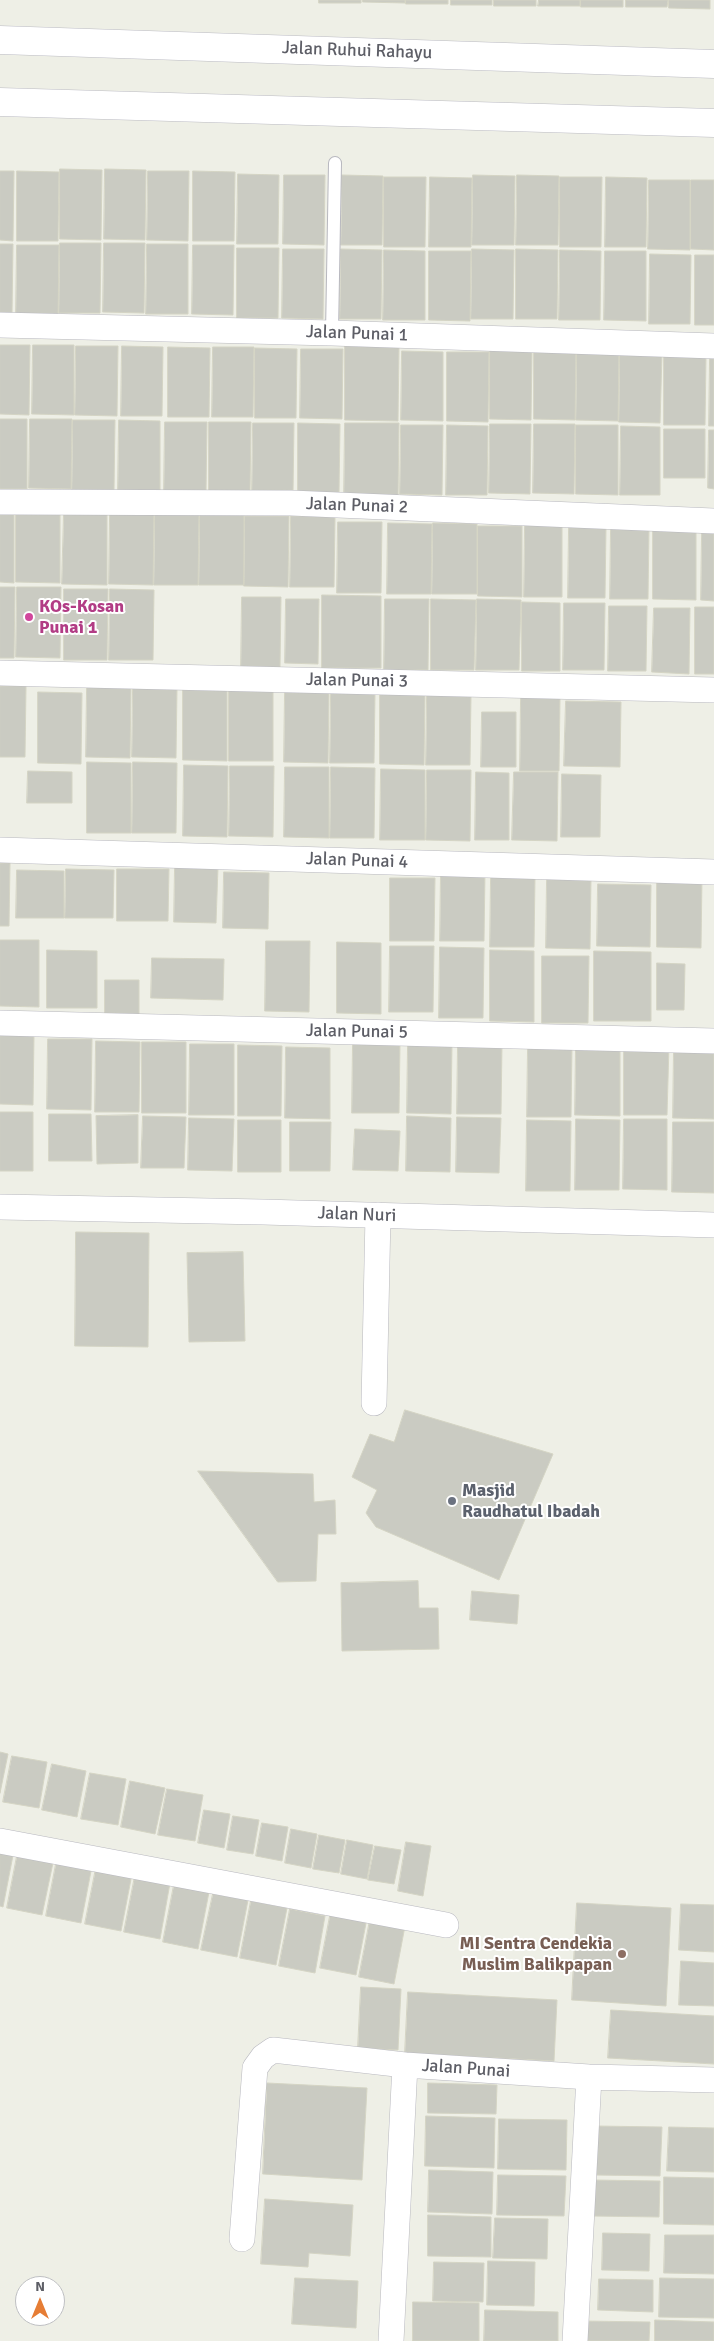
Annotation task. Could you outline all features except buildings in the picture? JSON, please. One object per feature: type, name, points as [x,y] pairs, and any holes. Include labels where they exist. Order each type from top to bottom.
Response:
[{"type":"main road","name":"Jalan Ruhui Rahayu","points":[[0,40],[714,64]]},
{"type":"main road","points":[[0,102],[714,123]]},
{"type":"street","name":"Jalan Punai 1","points":[[0,325],[332,333],[714,346]]},
{"type":"street","name":"Jalan Punai 2","points":[[0,502],[291,503],[714,521]]},
{"type":"street","name":"Jalan Punai 3","points":[[0,673],[714,690]]},
{"type":"street","name":"Jalan Punai 4","points":[[0,850],[714,872]]},
{"type":"street","name":"Jalan Punai 5","points":[[0,1023],[714,1041]]},
{"type":"street","name":"Jalan Nuri","points":[[0,1207],[714,1225]]},
{"type":"street","points":[[374,1404],[378,1216]]},
{"type":"street","points":[[0,1841],[446,1925]]},
{"type":"street","points":[[242,2239],[255,2068],[263,2057],[273,2050],[405,2065]]},
{"type":"street","name":"Jalan Punai","points":[[391,2341],[405,2065],[589,2077],[714,2080]]},
{"type":"street","points":[[575,2341],[589,2077]]},
{"type":"lane","points":[[332,333],[335,163]]},
{"type":"place","name":"KOs-Kosan Punai 1","points":[[29,617]]},
{"type":"place","name":"Masjid Raudhatul Ibadah","points":[[452,1501]]},
{"type":"place","name":"MI Sentra Cendekia Muslim Balikpapan","points":[[622,1954]]}]
